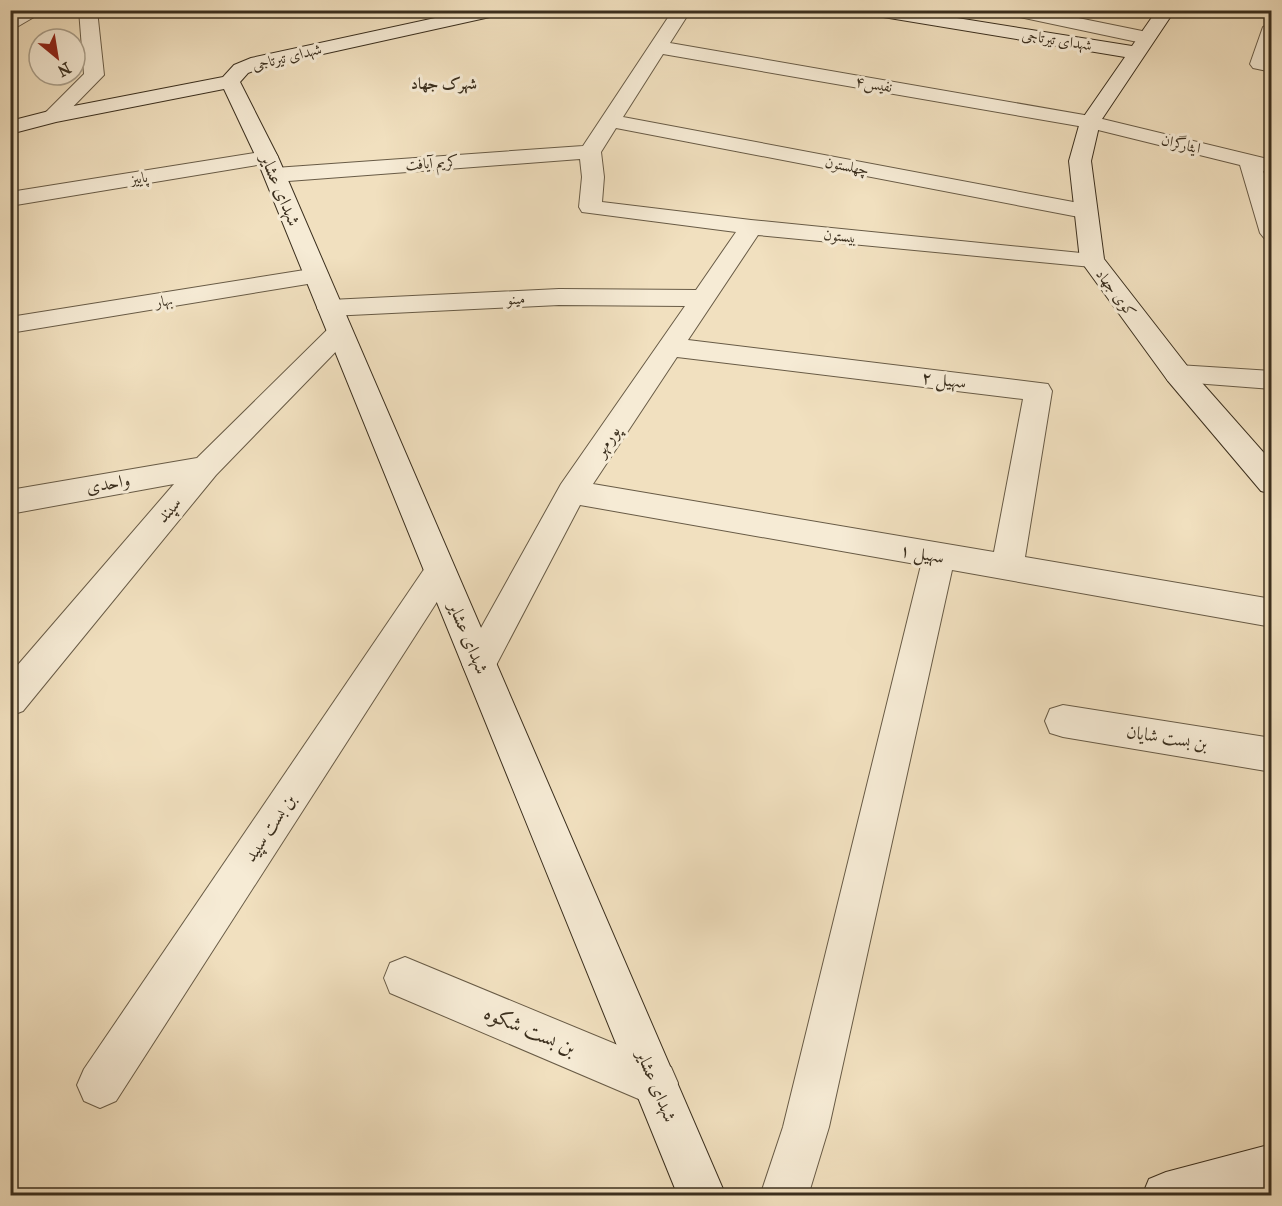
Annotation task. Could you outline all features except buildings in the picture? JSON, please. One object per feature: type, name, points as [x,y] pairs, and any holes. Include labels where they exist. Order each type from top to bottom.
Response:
[{"type":"street","points":[[10,26],[37,10]]},
{"type":"street","points":[[53,116],[94,75],[94,54],[87,10]]},
{"type":"street","name":"شهدای تیرتاجی","points":[[10,128],[53,116],[230,82],[241,69],[258,62],[499,10]]},
{"type":"street","points":[[590,152],[682,10]]},
{"type":"street","name":"شهدای تیرتاجی","points":[[870,10],[1142,46]]},
{"type":"street","points":[[1010,10],[1142,46]]},
{"type":"street","name":"کوی جهاد","points":[[1166,10],[1090,122],[1080,161],[1083,211],[1092,260],[1178,374],[1272,483]]},
{"type":"street","points":[[1272,27],[1260,64],[1272,66]]},
{"type":"street","name":"نفیس۴","points":[[658,47],[1090,122]]},
{"type":"street","name":"شهدای عشایر","points":[[230,82],[271,166],[702,1196]]},
{"type":"street","name":"چهلستون","points":[[610,121],[1083,211]]},
{"type":"street","name":"ایثارگران","points":[[1090,122],[1272,167]]},
{"type":"street","name":"کریم آیافت","points":[[271,166],[590,152]]},
{"type":"street","name":"بیستون","points":[[590,152],[593,177],[590,207],[751,227],[1092,260]]},
{"type":"street","points":[[1250,161],[1272,233]]},
{"type":"street","name":"پاییز","points":[[10,199],[271,166]]},
{"type":"street","name":"پورمهر","points":[[479,664],[572,492],[751,227]]},
{"type":"street","name":"بهار","points":[[10,325],[317,276]]},
{"type":"street","name":"مینو","points":[[335,320],[559,297],[703,298]]},
{"type":"street","name":"سپند","points":[[10,700],[206,467],[335,320]]},
{"type":"street","name":"سهیل ۲","points":[[670,347],[1038,391],[1007,569]]},
{"type":"street","points":[[1178,374],[1272,380]]},
{"type":"street","name":"واحدی","points":[[10,502],[206,467]]},
{"type":"street","name":"سهیل ۱","points":[[572,492],[1272,613]]},
{"type":"street","points":[[784,1196],[806,1127],[939,557]]},
{"type":"street","name":"بن بست سپید","points":[[100,1085],[440,571]]},
{"type":"street","name":"بن بست شایان","points":[[1064,721],[1272,755]]},
{"type":"street","name":"بن بست شکوه","points":[[405,978],[655,1083]]},
{"type":"street","points":[[1166,1196],[1269,1178]]},
{"type":"district","name":"شهرک جهاد","points":[[444,83]]}]
